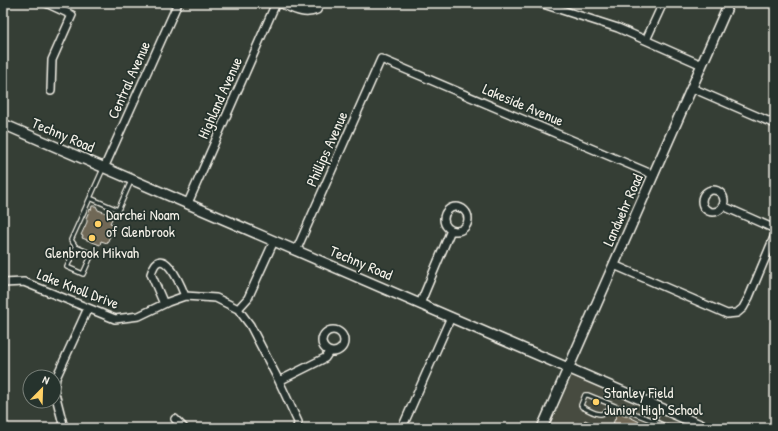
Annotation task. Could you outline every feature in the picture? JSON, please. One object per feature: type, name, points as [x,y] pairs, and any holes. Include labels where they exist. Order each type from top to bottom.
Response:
[{"type":"main road","name":"Landwehr Road","points":[[542,428],[729,3]]},
{"type":"main road","name":"Techny Road","points":[[3,124],[707,428]]},
{"type":"street","points":[[46,3],[72,15],[52,60],[50,91]]},
{"type":"street","name":"Central Avenue","points":[[104,168],[178,3]]},
{"type":"street","points":[[278,3],[303,13],[311,13],[317,10],[320,3]]},
{"type":"street","name":"Highland Avenue","points":[[188,203],[278,3]]},
{"type":"street","points":[[540,3],[618,28],[702,65]]},
{"type":"street","points":[[646,40],[663,3]]},
{"type":"street","name":"Lakeside Avenue","points":[[381,59],[654,175]]},
{"type":"street","name":"Phillips Avenue","points":[[296,250],[381,59]]},
{"type":"street","points":[[692,88],[775,124]]},
{"type":"street","points":[[723,206],[775,229]]},
{"type":"street","points":[[420,304],[450,230]]},
{"type":"street","points":[[614,266],[727,314],[737,313],[743,308],[749,297],[775,235]]},
{"type":"street","points":[[238,309],[248,298],[274,241]]},
{"type":"street","points":[[164,304],[151,274],[153,266],[158,262],[163,262],[169,265],[185,296]]},
{"type":"street","name":"Lake Knoll Drive","points":[[3,283],[24,282],[115,319],[139,316],[185,296],[216,298],[238,309],[250,325],[298,422],[297,428]]},
{"type":"street","points":[[64,428],[54,389],[56,378],[88,308]]},
{"type":"street","points":[[402,428],[451,317]]},
{"type":"street","points":[[279,381],[325,358],[329,352]]},
{"type":"street","points":[[175,419],[184,428]]},
{"type":"lane","points":[[76,247],[67,267],[83,274],[92,254],[76,247],[71,240],[104,168]]},
{"type":"lane","points":[[90,198],[118,210],[132,180]]},
{"type":"lane","points":[[615,406],[599,415],[582,407],[581,405],[585,395],[588,394],[669,428]]},
{"type":"lane","points":[[654,421],[660,408]]},
{"type":"shaded area","name":"Stanley Field Junior High School","points":[[572,376],[691,428],[549,428]]},
{"type":"building","points":[[92,206],[96,206],[98,210],[112,215],[113,217],[110,223],[115,225],[107,243],[101,241],[100,245],[82,238],[83,236],[81,235],[87,222],[86,218]]},
{"type":"building","points":[[618,412],[653,428],[612,428]]},
{"type":"building","points":[[585,420],[602,428],[579,428]]},
{"type":"place","name":"Darchei Noam of Glenbrook","points":[[98,224]]},
{"type":"place","name":"Glenbrook Mikvah","points":[[92,238]]},
{"type":"place","name":"Stanley Field Junior High School","points":[[596,402]]}]
